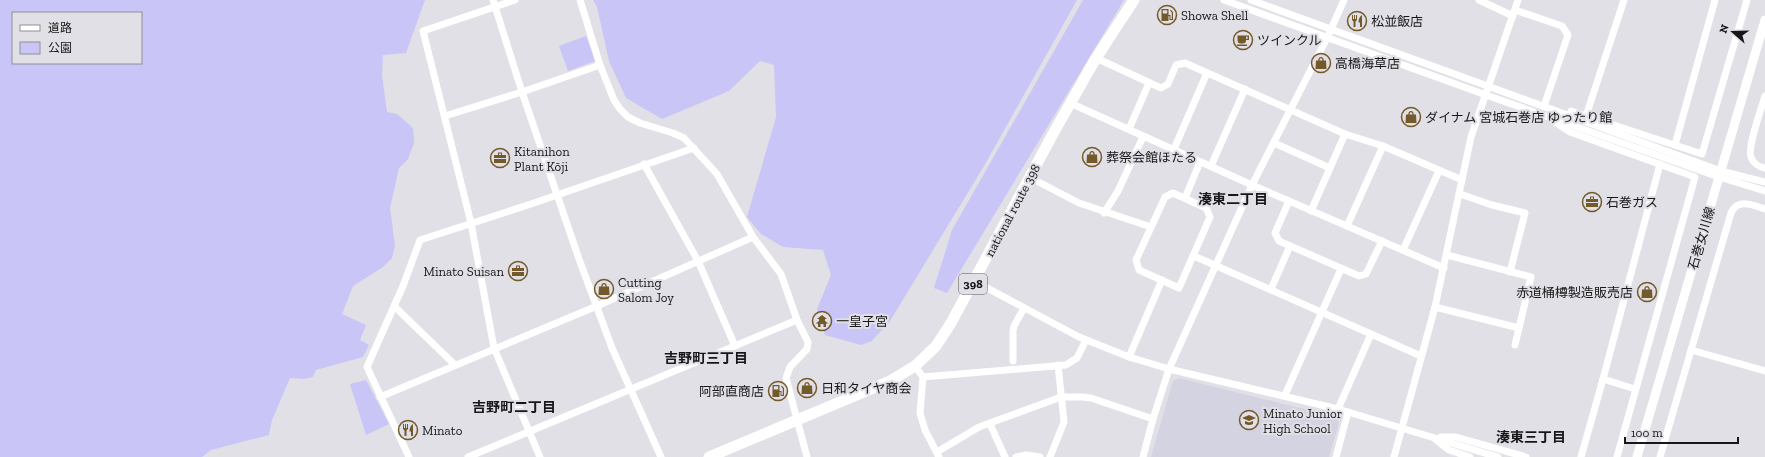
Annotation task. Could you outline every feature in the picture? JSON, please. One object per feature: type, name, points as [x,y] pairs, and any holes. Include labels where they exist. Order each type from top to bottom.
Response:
[{"type":"highway","name":"national route 398","points":[[709,457],[890,381],[915,366],[936,346],[951,323],[1070,103],[1096,58],[1134,0]]},
{"type":"main road","name":"石巻女川線","points":[[1638,457],[1765,20]]},
{"type":"street","points":[[515,0],[494,4],[423,31],[471,223],[494,348],[540,457]]},
{"type":"street","points":[[580,0],[600,64],[614,100],[620,109],[628,117],[640,123],[684,138],[694,148],[716,174],[753,237],[781,274],[797,320],[808,345],[807,349],[790,367],[786,378],[808,457]]},
{"type":"street","points":[[1224,0],[1243,3],[1327,38],[1486,95],[1765,190]]},
{"type":"street","points":[[1251,0],[1489,86],[1720,174],[1765,182]]},
{"type":"street","points":[[1143,457],[1152,419],[1169,369],[1252,185],[1327,38],[1344,0]]},
{"type":"street","points":[[1479,0],[1514,13],[1562,26],[1568,35],[1548,108]]},
{"type":"street","points":[[1394,457],[1435,307],[1472,137],[1518,0]]},
{"type":"street","points":[[1586,116],[1624,0]]},
{"type":"street","points":[[1675,145],[1715,0]]},
{"type":"street","points":[[1548,108],[1570,111],[1702,154],[1747,0]]},
{"type":"street","points":[[494,4],[522,92],[612,348],[661,457]]},
{"type":"street","points":[[1096,58],[1160,88],[1168,84],[1176,65],[1185,63],[1346,134],[1383,146],[1462,180]]},
{"type":"street","points":[[1409,67],[1412,59]]},
{"type":"street","points":[[445,116],[522,92],[600,64]]},
{"type":"street","points":[[1174,149],[1207,73]]},
{"type":"street","points":[[1129,129],[1149,83]]},
{"type":"street","points":[[1211,166],[1245,89]]},
{"type":"street","points":[[1765,96],[1750,150],[1753,161],[1760,167],[1765,168]]},
{"type":"street","points":[[1070,103],[1252,185],[1444,268]]},
{"type":"street","points":[[1547,116],[1570,132],[1695,177],[1617,457]]},
{"type":"street","points":[[1311,211],[1346,134]]},
{"type":"street","points":[[1104,212],[1118,191],[1143,136]]},
{"type":"street","points":[[1274,142],[1330,168]]},
{"type":"street","points":[[1347,226],[1383,146]]},
{"type":"street","points":[[409,457],[367,367],[394,306],[420,240],[694,148]]},
{"type":"street","points":[[1185,198],[1200,162]]},
{"type":"street","points":[[644,164],[698,261],[735,346]]},
{"type":"street","points":[[1581,457],[1604,379],[1660,164]]},
{"type":"street","points":[[1403,250],[1440,171]]},
{"type":"street","points":[[1029,177],[1079,203],[1151,227]]},
{"type":"street","points":[[1173,193],[1206,208],[1210,217],[1179,288],[1139,270],[1136,260],[1151,227],[1165,197],[1173,193]]},
{"type":"street","points":[[1460,194],[1492,205],[1525,213],[1510,272]]},
{"type":"street","points":[[1289,201],[1275,233],[1279,241],[1341,269],[1358,276],[1366,274],[1382,241]]},
{"type":"street","points":[[1660,457],[1733,208],[1737,205],[1746,203],[1765,209]]},
{"type":"street","points":[[380,396],[597,306],[753,237]]},
{"type":"street","points":[[1271,290],[1290,246]]},
{"type":"street","points":[[1447,255],[1531,277],[1515,346]]},
{"type":"street","points":[[1194,256],[1422,356]]},
{"type":"street","points":[[1286,395],[1341,269]]},
{"type":"street","points":[[1128,357],[1162,280]]},
{"type":"street","points":[[974,281],[1086,340],[1128,357],[1169,369],[1286,395],[1338,409],[1498,457]]},
{"type":"street","points":[[394,306],[455,365]]},
{"type":"street","points":[[1435,307],[1519,328]]},
{"type":"street","points":[[1013,361],[1014,326],[1024,308]]},
{"type":"street","points":[[468,457],[797,320]]},
{"type":"street","points":[[1338,409],[1371,334]]},
{"type":"street","points":[[923,377],[1066,365],[1077,358],[1086,340]]},
{"type":"street","points":[[1691,350],[1765,371]]},
{"type":"street","points":[[1050,457],[1064,422],[1058,365]]},
{"type":"street","points":[[915,366],[923,377],[920,412],[925,430],[938,455],[979,427],[1061,397],[1091,398],[1152,419]]},
{"type":"street","points":[[1604,379],[1635,389]]},
{"type":"street","points":[[1336,457],[1348,412]]},
{"type":"street","points":[[990,424],[1005,457]]},
{"type":"street","points":[[1432,437],[1449,450],[1470,457]]},
{"type":"street","points":[[1432,437],[1456,437],[1526,457]]},
{"type":"street","points":[[1016,457],[1026,455],[1040,457]]},
{"type":"shaded area","name":"Minato Junior High School","points":[[1179,378],[1336,417],[1339,423],[1329,457],[1151,457],[1173,381]]},
{"type":"green space","points":[[0,0],[425,0],[406,53],[383,55],[382,75],[387,112],[397,114],[413,128],[414,143],[408,159],[399,168],[390,208],[395,246],[392,258],[383,267],[353,286],[342,314],[366,325],[360,340],[369,345],[363,357],[316,370],[313,377],[304,379],[290,378],[272,420],[269,435],[211,450],[202,457],[0,457]]},
{"type":"green space","points":[[593,0],[1077,0],[984,166],[890,321],[872,341],[861,345],[825,335],[817,309],[831,275],[823,250],[783,247],[761,234],[747,217],[776,117],[774,65],[760,61],[729,91],[662,119],[626,98],[609,61],[597,7]]},
{"type":"green space","points":[[1083,0],[1124,0],[947,293],[934,288],[952,230]]},
{"type":"green space","points":[[586,36],[595,61],[568,71],[559,46]]},
{"type":"green space","points":[[366,380],[389,424],[366,435],[350,384]]},
{"type":"place","name":"Showa Shell","points":[[1167,15]]},
{"type":"place","name":"松並飯店","points":[[1357,21]]},
{"type":"place","name":"ツインクル","points":[[1243,40]]},
{"type":"place","name":"高橋海草店","points":[[1321,63]]},
{"type":"place","name":"ダイナム 宮城石巻店 ゆったり館","points":[[1411,117]]},
{"type":"place","name":"葬祭会館ほたる","points":[[1092,157]]},
{"type":"place","name":"Kitanihon Plant Kōji","points":[[500,158]]},
{"type":"place","name":"石巻ガス","points":[[1592,202]]},
{"type":"place","name":"Minato Suisan","points":[[518,271]]},
{"type":"place","name":"Cutting Salom Joy","points":[[604,289]]},
{"type":"place","name":"赤道桶樽製造販売店","points":[[1647,292]]},
{"type":"place","name":"一皇子宮","points":[[822,321]]},
{"type":"place","name":"日和タイヤ商会","points":[[807,388]]},
{"type":"place","name":"阿部直商店","points":[[778,391]]},
{"type":"place","name":"Minato Junior High School","points":[[1249,420]]},
{"type":"place","name":"Minato","points":[[408,430]]},
{"type":"district","name":"湊東二丁目","points":[[1233,199]]},
{"type":"district","name":"吉野町三丁目","points":[[706,358]]},
{"type":"district","name":"吉野町二丁目","points":[[514,407]]},
{"type":"district","name":"湊東三丁目","points":[[1531,437]]}]
